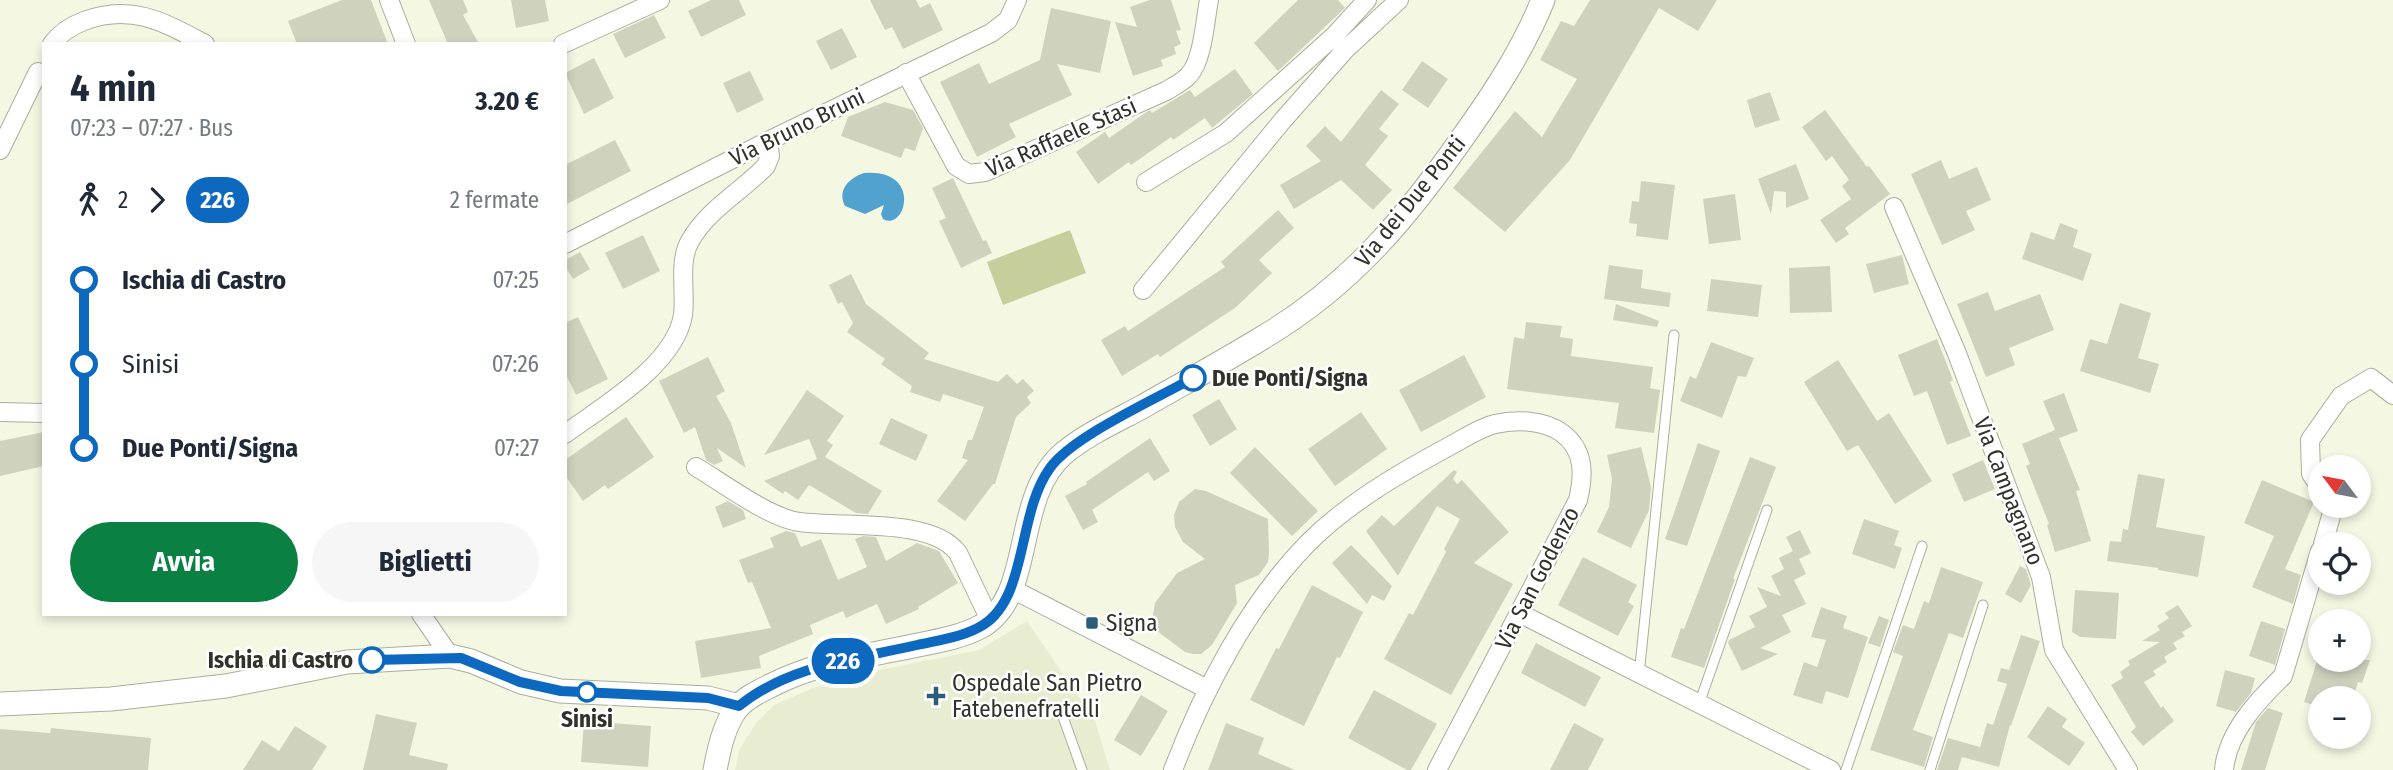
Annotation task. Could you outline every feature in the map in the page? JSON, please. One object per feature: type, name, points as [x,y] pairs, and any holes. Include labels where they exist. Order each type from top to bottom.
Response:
[{"type":"street","points":[[388,0],[405,42]]},
{"type":"street","points":[[567,42],[660,0]]},
{"type":"street","name":"Via Bruno Bruni","points":[[567,243],[999,28],[1008,20],[1017,0]]},
{"type":"street","name":"Via Raffaele Stasi","points":[[906,73],[956,166],[969,173],[985,172],[1166,91],[1184,80],[1197,60],[1209,0]]},
{"type":"street","points":[[1143,290],[1283,120],[1367,0]]},
{"type":"street","points":[[1146,182],[1226,133],[1339,43],[1399,0]]},
{"type":"street","name":"Via dei Due Ponti","points":[[739,706],[765,688],[799,673],[856,657],[947,639],[990,620],[1012,589],[1032,504],[1054,462],[1083,439],[1299,315],[1354,271],[1390,233],[1459,142],[1513,62],[1543,0]]},
{"type":"street","points":[[54,42],[60,34],[79,23],[102,15],[128,14],[161,21],[201,42]]},
{"type":"street","points":[[3,139],[42,69]]},
{"type":"street","points":[[567,432],[641,377],[668,348],[682,320],[684,260],[688,244],[703,223],[766,166],[770,156],[768,141]]},
{"type":"street","name":"Via Campagnano","points":[[1894,207],[1956,351],[2041,578],[2054,650],[2128,770]]},
{"type":"street","points":[[2310,455],[2310,440],[2341,396],[2371,378],[2393,395]]},
{"type":"street","points":[[0,412],[42,413]]},
{"type":"street","name":"Via San Godenzo","points":[[1173,770],[1207,689],[1232,646],[1276,582],[1322,530],[1399,474],[1489,426],[1521,421],[1547,426],[1564,435],[1579,454],[1583,467],[1581,489],[1575,508],[1437,770]]},
{"type":"street","points":[[696,467],[788,520],[919,530],[941,537],[958,553],[990,620]]},
{"type":"street","points":[[1012,589],[1207,689]]},
{"type":"street","points":[[2224,766],[2238,730],[2283,676],[2308,592]]},
{"type":"street","points":[[1519,613],[1831,770]]},
{"type":"street","points":[[422,616],[450,656]]},
{"type":"street","points":[[0,704],[111,699],[226,686],[347,662],[450,656],[471,661],[503,676],[540,688],[708,698],[739,706],[726,729],[715,770]]},
{"type":"lane","points":[[1639,675],[1674,335]]},
{"type":"lane","points":[[1699,704],[1767,510]]},
{"type":"lane","points":[[1846,770],[1922,546]]},
{"type":"lane","points":[[1930,770],[1983,605]]},
{"type":"lane","points":[[1063,717],[1082,770]]},
{"type":"shaded area","name":"Ospedale San Pietro Fatebenefratelli","points":[[1027,621],[1095,721],[1110,770],[735,770],[739,750],[756,723],[774,705],[813,688],[879,670],[979,650]]},
{"type":"green space","points":[[1070,230],[1086,273],[1003,305],[987,262]]},
{"type":"water","points":[[864,173],[883,174],[895,180],[902,189],[903,209],[898,217],[891,221],[883,219],[881,214],[884,205],[865,214],[845,206],[842,195],[846,185]]},
{"type":"building","points":[[342,0],[371,0],[387,42],[296,42],[288,21]]},
{"type":"building","points":[[429,0],[463,0],[468,12],[463,15],[478,42],[447,42]]},
{"type":"building","points":[[511,0],[545,0],[549,21],[516,28]]},
{"type":"building","points":[[711,0],[739,0],[746,15],[701,37],[688,11]]},
{"type":"building","points":[[870,0],[916,0],[920,8],[930,3],[943,30],[903,49],[892,27],[885,30]]},
{"type":"building","points":[[1150,0],[1171,0],[1181,30],[1176,31],[1181,44],[1174,47],[1176,54],[1161,60],[1163,66],[1133,76],[1115,22],[1137,27],[1130,7]]},
{"type":"building","points":[[1298,0],[1338,0],[1345,8],[1278,71],[1254,43]]},
{"type":"building","points":[[1590,0],[1717,0],[1698,31],[1659,8],[1570,160],[1505,232],[1453,188],[1515,111],[1542,137],[1577,79],[1540,60],[1561,21],[1574,26]]},
{"type":"building","points":[[1051,8],[1111,21],[1100,73],[1057,64],[1072,95],[1009,124],[1016,137],[977,157],[940,82],[979,63],[989,84],[1040,60]]},
{"type":"building","points":[[654,15],[666,38],[625,58],[613,34]]},
{"type":"building","points":[[842,28],[857,57],[831,70],[816,41]]},
{"type":"building","points":[[594,58],[614,98],[584,114],[567,72]]},
{"type":"building","points":[[1422,61],[1448,79],[1428,108],[1402,90]]},
{"type":"building","points":[[1235,69],[1253,94],[1212,128],[1205,118],[1173,140],[1171,137],[1131,165],[1129,162],[1098,184],[1076,152],[1105,132],[1109,138],[1150,110],[1152,113],[1190,90],[1195,97]]},
{"type":"building","points":[[750,71],[764,100],[737,113],[723,83]]},
{"type":"building","points":[[1381,90],[1399,104],[1379,129],[1388,136],[1365,165],[1392,190],[1373,210],[1341,180],[1294,209],[1280,185],[1321,161],[1306,146],[1325,126],[1341,142]]},
{"type":"building","points":[[1770,92],[1780,120],[1755,128],[1747,100]]},
{"type":"building","points":[[885,102],[913,110],[923,128],[915,151],[905,148],[901,158],[841,136],[848,117]]},
{"type":"building","points":[[1825,110],[1890,194],[1845,228],[1849,234],[1836,243],[1820,220],[1851,199],[1842,186],[1849,180],[1832,156],[1826,161],[1802,127]]},
{"type":"building","points":[[615,140],[631,171],[567,204],[567,164]]},
{"type":"building","points":[[1941,160],[1949,179],[1977,167],[1991,200],[1966,211],[1975,230],[1942,245],[1911,174]]},
{"type":"building","points":[[1796,164],[1809,199],[1786,208],[1786,192],[1774,191],[1771,214],[1758,179]]},
{"type":"building","points":[[953,178],[983,241],[986,240],[992,253],[961,268],[939,221],[946,218],[932,188]]},
{"type":"building","points":[[1641,181],[1675,185],[1668,240],[1636,236],[1637,224],[1629,223],[1632,201],[1639,202]]},
{"type":"building","points":[[1735,194],[1741,240],[1709,244],[1703,199]]},
{"type":"building","points":[[1278,210],[1294,228],[1259,260],[1272,273],[1235,308],[1160,357],[1158,354],[1122,376],[1101,340],[1125,326],[1128,331],[1225,267],[1221,262]]},
{"type":"building","points":[[2060,223],[2078,230],[2073,247],[2092,254],[2083,281],[2022,259],[2031,232],[2054,240]]},
{"type":"building","points":[[643,235],[660,271],[623,289],[605,253]]},
{"type":"building","points":[[580,252],[590,269],[573,279],[567,269],[567,259]]},
{"type":"building","points":[[1902,255],[1909,284],[1874,293],[1866,264]]},
{"type":"building","points":[[1609,265],[1643,270],[1641,288],[1671,293],[1669,307],[1604,299]]},
{"type":"building","points":[[1830,266],[1832,312],[1790,313],[1789,268]]},
{"type":"building","points":[[851,274],[866,304],[929,353],[924,359],[998,382],[1007,374],[1017,384],[1023,379],[1034,391],[1027,397],[1031,403],[1016,417],[995,484],[965,521],[937,501],[968,460],[962,458],[984,407],[943,394],[940,402],[910,392],[912,386],[881,364],[885,359],[847,332],[853,323],[842,302],[838,304],[829,285]]},
{"type":"building","points":[[1711,279],[1762,285],[1758,317],[1707,311]]},
{"type":"building","points":[[1988,292],[1995,311],[2040,294],[2054,330],[2009,348],[2015,365],[1986,377],[1957,304]]},
{"type":"building","points":[[2120,303],[2151,313],[2138,358],[2159,364],[2150,393],[2080,371],[2090,339],[2107,344]]},
{"type":"building","points":[[1616,304],[1659,321],[1657,327],[1613,320]]},
{"type":"building","points":[[578,317],[608,379],[576,395],[567,377],[567,322]]},
{"type":"building","points":[[1526,322],[1562,326],[1560,337],[1573,339],[1571,356],[1653,367],[1650,388],[1660,390],[1654,433],[1615,428],[1619,403],[1507,389],[1514,337],[1524,339]]},
{"type":"building","points":[[1937,339],[1971,436],[1947,445],[1927,391],[1914,396],[1898,355]]},
{"type":"building","points":[[1711,342],[1754,358],[1746,377],[1738,376],[1722,418],[1680,401],[1690,376],[1696,379]]},
{"type":"building","points":[[1464,355],[1486,397],[1421,432],[1399,390]]},
{"type":"building","points":[[708,357],[725,391],[716,396],[731,423],[746,468],[717,448],[723,461],[714,465],[706,460],[695,427],[684,433],[659,381]]},
{"type":"building","points":[[1838,360],[1877,421],[1889,413],[1932,481],[1895,504],[1858,445],[1847,451],[1804,382]]},
{"type":"building","points":[[807,390],[844,416],[827,441],[833,445],[825,457],[882,491],[868,514],[856,513],[809,485],[798,500],[764,481],[817,459],[809,439],[764,455]]},
{"type":"building","points":[[2064,393],[2078,431],[2059,438],[2080,490],[2076,491],[2091,541],[2055,552],[2047,525],[2049,524],[2026,466],[2030,464],[2022,444],[2055,430],[2043,401]]},
{"type":"building","points":[[1219,399],[1237,429],[1210,446],[1192,415]]},
{"type":"building","points":[[1361,412],[1387,449],[1335,486],[1308,449]]},
{"type":"building","points":[[626,417],[654,457],[608,489],[605,485],[583,501],[567,478],[567,459]]},
{"type":"building","points":[[891,418],[928,435],[916,461],[879,444]]},
{"type":"building","points":[[42,432],[42,466],[0,476],[0,441]]},
{"type":"building","points":[[1150,438],[1170,471],[1154,481],[1148,472],[1092,510],[1098,522],[1083,530],[1065,496],[1087,484],[1086,482]]},
{"type":"building","points":[[1698,443],[1720,451],[1687,546],[1665,539]]},
{"type":"building","points":[[1255,447],[1318,511],[1292,536],[1230,473]]},
{"type":"building","points":[[1641,447],[1651,487],[1649,510],[1631,548],[1597,532],[1609,507],[1612,479],[1607,455]]},
{"type":"building","points":[[1750,457],[1776,467],[1733,579],[1704,668],[1671,657]]},
{"type":"building","points":[[1983,460],[1995,489],[1964,502],[1952,474]]},
{"type":"building","points":[[1454,470],[1457,472],[1453,479],[1457,484],[1462,480],[1509,532],[1474,563],[1513,584],[1451,695],[1384,659],[1409,613],[1413,615],[1460,519],[1437,506],[1398,576],[1366,531],[1382,515],[1394,526]]},
{"type":"building","points":[[2138,474],[2165,479],[2156,527],[2205,536],[2198,577],[2107,561],[2110,541],[2121,542],[2123,529],[2128,530]]},
{"type":"building","points":[[2262,480],[2308,499],[2308,516],[2285,569],[2301,575],[2293,604],[2252,587],[2274,536],[2244,523]]},
{"type":"building","points":[[1195,489],[1206,491],[1268,519],[1268,562],[1259,575],[1235,585],[1237,603],[1212,645],[1201,654],[1185,652],[1157,631],[1153,615],[1155,603],[1177,573],[1205,559],[1183,542],[1175,527],[1174,515],[1179,502]]},
{"type":"building","points":[[728,501],[743,510],[746,519],[723,528],[715,507]]},
{"type":"building","points":[[1864,519],[1899,531],[1894,545],[1902,548],[1895,569],[1852,554]]},
{"type":"building","points":[[1800,530],[1811,553],[1799,559],[1806,574],[1794,580],[1806,604],[1782,615],[1791,632],[1760,648],[1778,654],[1742,671],[1729,640],[1755,627],[1749,616],[1767,607],[1757,587],[1781,596],[1771,576],[1784,569],[1779,558],[1793,551],[1786,537]]},
{"type":"building","points":[[786,531],[795,533],[801,547],[821,539],[838,580],[867,567],[855,539],[863,536],[876,537],[886,561],[917,543],[939,551],[958,583],[918,607],[919,609],[886,624],[877,604],[846,618],[843,611],[810,625],[813,634],[759,656],[761,668],[701,678],[695,641],[771,628],[752,582],[748,583],[739,560],[774,547],[770,538]]},
{"type":"building","points":[[1351,545],[1392,586],[1384,601],[1372,595],[1367,604],[1332,563]]},
{"type":"building","points":[[1583,557],[1637,585],[1628,602],[1634,606],[1618,636],[1558,605]]},
{"type":"building","points":[[2020,566],[2026,569],[2031,585],[2021,603],[2005,594]]},
{"type":"building","points":[[1941,567],[1983,582],[1963,638],[1949,633],[1913,730],[1933,737],[1924,767],[1870,750],[1903,656],[1893,652],[1903,625],[1914,629],[1924,601],[1929,603]]},
{"type":"building","points":[[1312,585],[1363,612],[1340,658],[1337,657],[1304,726],[1250,700]]},
{"type":"building","points":[[2075,590],[2119,593],[2116,639],[2080,637],[2072,632]]},
{"type":"building","points":[[2178,605],[2192,626],[2182,632],[2185,636],[2173,643],[2177,649],[2164,657],[2167,662],[2153,671],[2156,675],[2144,682],[2161,708],[2163,706],[2174,721],[2143,746],[2131,732],[2136,727],[2111,685],[2123,678],[2120,672],[2130,665],[2128,661],[2160,642],[2142,641],[2160,630],[2157,626],[2169,618],[2165,613]]},
{"type":"building","points":[[1821,607],[1847,616],[1843,628],[1868,637],[1848,698],[1826,691],[1822,704],[1793,695],[1804,662],[1817,667],[1826,640],[1811,637]]},
{"type":"building","points":[[1879,616],[1889,620],[1880,647],[1868,643]]},
{"type":"building","points":[[2261,621],[2285,629],[2275,665],[2249,656]]},
{"type":"building","points":[[2021,635],[2040,641],[2010,725],[1999,767],[1962,757],[1958,770],[1937,770],[1948,738],[1980,747],[1987,723],[1993,725],[2007,684],[1997,681],[2001,668],[2009,670]]},
{"type":"building","points":[[1536,643],[1601,677],[1585,707],[1521,673]]},
{"type":"building","points":[[2225,670],[2255,678],[2251,693],[2236,712],[2216,706]]},
{"type":"building","points":[[2314,672],[2366,672],[2362,683],[2358,682],[2357,686],[2309,686]]},
{"type":"building","points":[[1374,690],[1437,724],[1411,770],[1348,738]]},
{"type":"building","points":[[1141,695],[1168,711],[1141,756],[1114,740]]},
{"type":"building","points":[[2048,706],[2067,719],[2062,727],[2085,743],[2069,766],[2027,737]]},
{"type":"building","points":[[2268,708],[2283,713],[2265,770],[2241,770],[2256,722]]},
{"type":"building","points":[[376,714],[417,723],[409,755],[448,764],[447,770],[363,770]]},
{"type":"building","points":[[584,721],[651,726],[648,767],[581,762]]},
{"type":"building","points":[[1226,723],[1264,738],[1258,754],[1295,770],[1208,770]]},
{"type":"building","points":[[1574,723],[1604,739],[1588,770],[1550,770]]},
{"type":"building","points":[[295,726],[327,746],[312,770],[243,770],[262,740],[279,751]]},
{"type":"building","points":[[51,728],[151,738],[148,770],[0,770],[0,729],[50,733]]},
{"type":"bus line","name":"226","points":[[372,660],[450,656],[471,661],[503,676],[540,688],[708,698],[739,706],[765,688],[799,673],[856,657],[947,639],[983,625],[1004,603],[1012,589],[1036,492],[1054,462],[1083,439],[1193,378]]},
{"type":"place","name":"Due Ponti/Signa","points":[[1193,378]]},
{"type":"place","name":"Signa","points":[[1092,623]]},
{"type":"place","name":"Ischia di Castro","points":[[372,660]]},
{"type":"place","name":"Sinisi","points":[[587,692]]},
{"type":"place","name":"Ospedale San Pietro Fatebenefratelli","points":[[936,696]]}]
